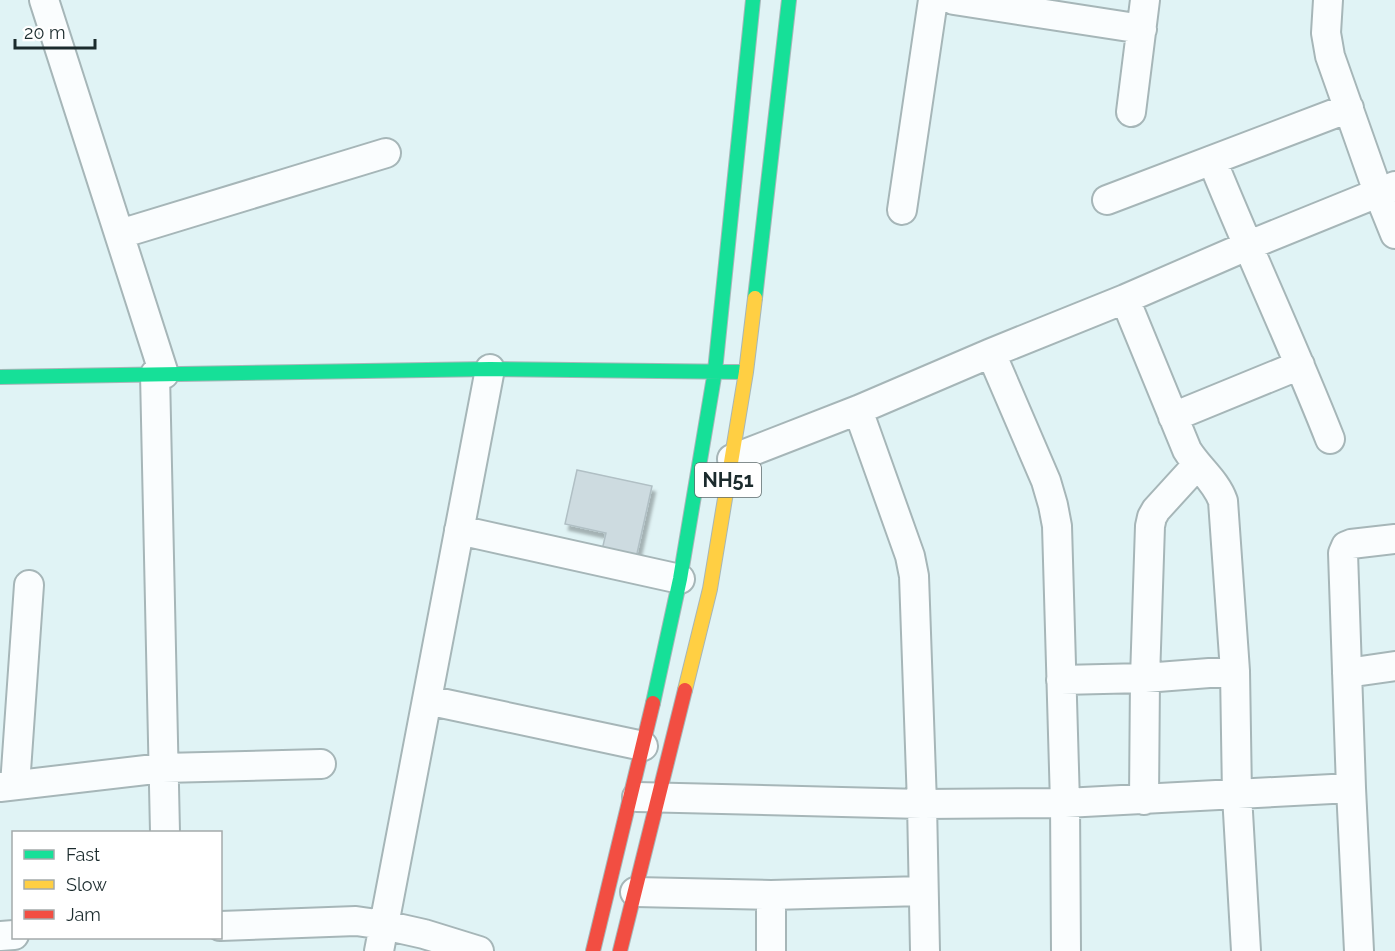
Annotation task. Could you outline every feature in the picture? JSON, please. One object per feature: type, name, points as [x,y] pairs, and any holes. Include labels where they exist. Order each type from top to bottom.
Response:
[{"type":"main road","name":"NH51","points":[[620,951],[635,892],[645,797],[643,746],[680,579],[715,371],[753,0]]},
{"type":"main road","name":"NH51","points":[[593,951],[645,797],[710,589],[746,372],[789,0]]},
{"type":"main road","points":[[0,377],[490,369],[746,372]]},
{"type":"street","points":[[44,0],[120,234],[160,374],[165,831]]},
{"type":"street","points":[[902,210],[933,0]]},
{"type":"street","points":[[954,0],[1142,29]]},
{"type":"street","points":[[1131,112],[1145,0]]},
{"type":"street","points":[[1328,0],[1326,33],[1330,56],[1349,108],[1387,189],[1395,234]]},
{"type":"street","points":[[1107,200],[1349,108]]},
{"type":"street","points":[[120,234],[386,153]]},
{"type":"street","points":[[1212,160],[1330,439]]},
{"type":"street","points":[[732,459],[858,410],[1387,189]]},
{"type":"street","points":[[1125,299],[1187,450],[1217,488],[1223,501],[1235,671],[1237,795],[1246,951]]},
{"type":"street","points":[[991,353],[1046,481],[1057,526],[1065,803],[1066,951]]},
{"type":"street","points":[[1173,417],[1300,365]]},
{"type":"street","points":[[382,938],[490,369]]},
{"type":"street","points":[[858,410],[910,556],[914,576],[922,804],[924,951]]},
{"type":"street","points":[[1144,800],[1144,678],[1150,526],[1156,510],[1197,465]]},
{"type":"street","points":[[459,530],[680,579]]},
{"type":"street","points":[[1359,951],[1343,553],[1344,549],[1351,544],[1395,539]]},
{"type":"street","points":[[29,585],[8,786],[164,768],[321,764]]},
{"type":"street","points":[[1347,673],[1395,666]]},
{"type":"street","points":[[1062,680],[1144,678],[1235,671]]},
{"type":"street","points":[[427,700],[643,746]]},
{"type":"street","points":[[645,797],[922,804],[1065,803],[1351,788]]},
{"type":"street","points":[[635,892],[771,895],[923,891]]},
{"type":"street","points":[[771,895],[771,951]]},
{"type":"street","points":[[222,926],[356,921],[382,938],[424,934],[479,951]]},
{"type":"building","points":[[577,470],[652,486],[636,558],[602,550],[606,533],[565,524]]},
{"type":"traffic: fast","points":[[653,703],[680,579],[715,371],[753,0]]},
{"type":"traffic: fast","points":[[755,298],[789,0]]},
{"type":"traffic: fast","points":[[0,377],[490,369],[744,372]]},
{"type":"traffic: slow","points":[[685,690],[710,589],[746,372],[755,298]]},
{"type":"traffic: jam","points":[[620,951],[685,690]]},
{"type":"traffic: jam","points":[[593,951],[653,703]]}]
